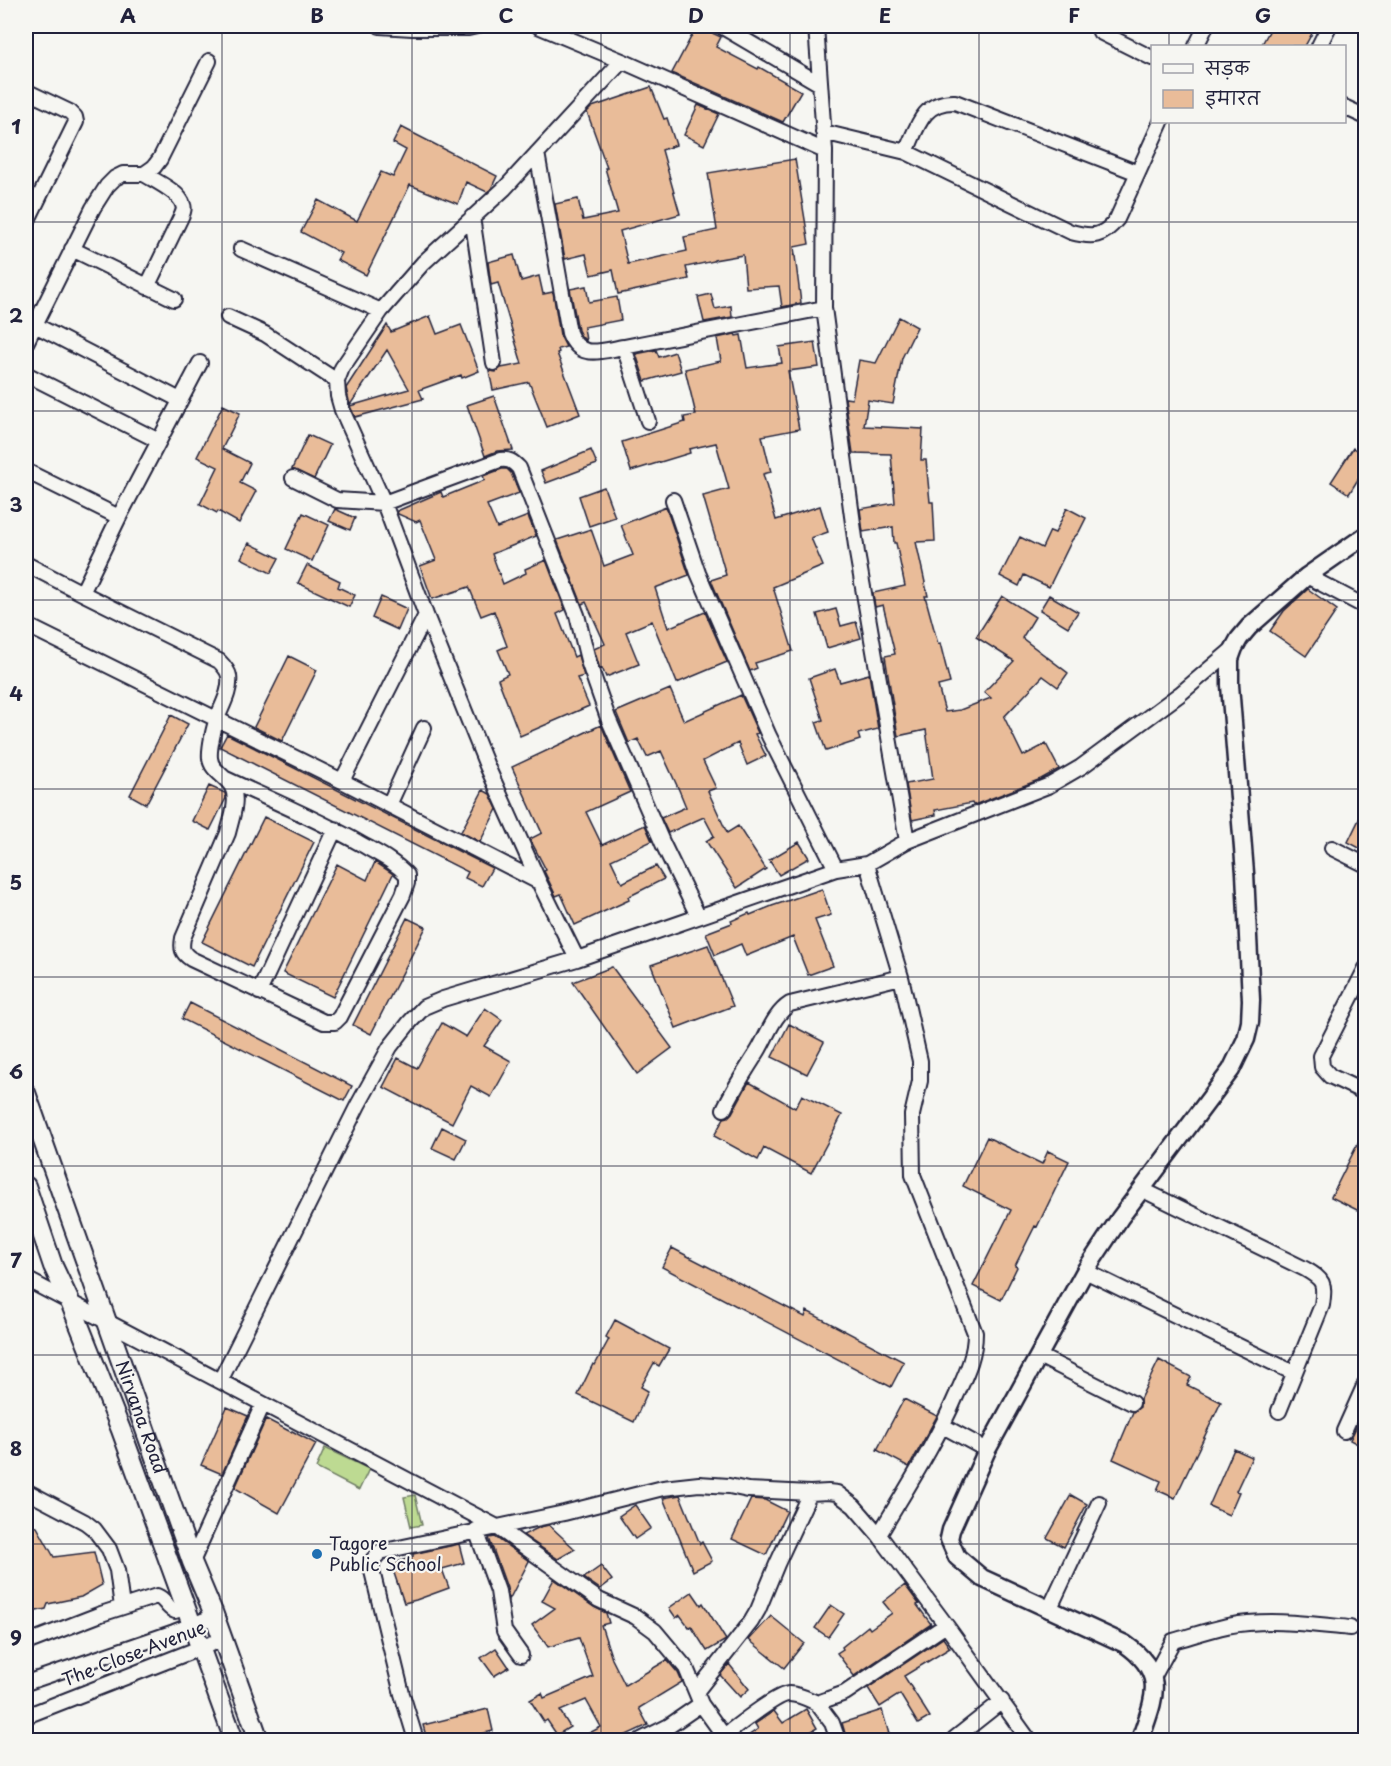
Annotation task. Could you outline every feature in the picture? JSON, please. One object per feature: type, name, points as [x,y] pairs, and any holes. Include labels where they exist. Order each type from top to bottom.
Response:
[{"type":"main road","name":"Nirvana Road","points":[[26,1093],[192,1562],[223,1638],[259,1740]]},
{"type":"main road","name":"Nirvana Road","points":[[26,1186],[53,1266],[70,1302],[121,1430],[234,1740]]},
{"type":"street","points":[[380,26],[468,28],[477,26]]},
{"type":"street","points":[[538,26],[825,152]]},
{"type":"street","points":[[720,26],[820,84]]},
{"type":"street","points":[[816,26],[825,152],[824,308],[857,554],[907,841]]},
{"type":"street","points":[[1196,45],[1206,26]]},
{"type":"street","points":[[1320,45],[1329,26]]},
{"type":"street","points":[[1100,32],[1151,58]]},
{"type":"street","points":[[144,174],[160,159],[209,61]]},
{"type":"street","points":[[577,958],[539,882],[487,766],[426,615],[384,502],[342,410],[337,381],[342,368],[381,311],[423,263],[504,188],[622,61]]},
{"type":"street","points":[[26,92],[70,112],[76,122],[26,224]]},
{"type":"street","points":[[906,152],[923,115],[937,105],[954,102],[1138,173]]},
{"type":"street","points":[[1346,108],[1365,117]]},
{"type":"street","points":[[823,132],[906,152],[1071,232],[1084,235],[1101,234],[1117,219],[1161,123]]},
{"type":"street","points":[[537,153],[569,333],[574,344],[581,350],[591,352],[624,347],[824,308]]},
{"type":"street","points":[[26,343],[93,208],[107,186],[123,174],[144,174],[176,194],[184,205],[180,219],[147,286]]},
{"type":"street","points":[[472,218],[494,363]]},
{"type":"street","points":[[72,249],[174,299]]},
{"type":"street","points":[[241,249],[381,311]]},
{"type":"street","points":[[228,317],[265,334],[337,381]]},
{"type":"street","points":[[35,325],[180,400]]},
{"type":"street","points":[[624,347],[648,421]]},
{"type":"street","points":[[82,593],[200,363]]},
{"type":"street","points":[[26,374],[159,441]]},
{"type":"street","points":[[293,478],[337,500],[384,502],[500,460],[508,459],[519,468],[577,615],[608,718],[663,844],[698,916]]},
{"type":"street","points":[[26,471],[119,518]]},
{"type":"street","points":[[674,500],[698,573],[769,736],[836,869]]},
{"type":"street","points":[[1154,1676],[1138,1653],[1125,1644],[982,1578],[957,1557],[949,1539],[987,1450],[1085,1271],[1141,1189],[1231,1070],[1246,1039],[1250,1022],[1251,1000],[1245,873],[1230,685],[1230,659],[1239,639],[1249,627],[1307,576],[1365,535]]},
{"type":"street","points":[[26,564],[219,661],[227,669],[229,690],[216,720],[209,756],[211,765],[226,779],[235,795],[230,825],[183,938],[181,948],[190,959],[324,1022],[335,1022],[340,1017],[403,896],[407,874],[335,829],[226,779]]},
{"type":"street","points":[[1307,576],[1365,608]]},
{"type":"street","points":[[342,781],[426,615]]},
{"type":"street","points":[[26,625],[342,781],[539,882]]},
{"type":"street","points":[[220,1381],[358,1105],[390,1047],[424,1007],[443,999],[577,958],[836,869],[867,864],[907,841],[1050,785],[1066,776],[1180,694],[1234,648]]},
{"type":"street","points":[[389,805],[424,728]]},
{"type":"street","points":[[259,992],[335,829]]},
{"type":"street","points":[[1332,848],[1365,865]]},
{"type":"street","points":[[867,864],[901,977],[920,1061],[920,1081],[912,1115],[913,1175],[975,1333],[971,1362],[943,1426],[879,1535]]},
{"type":"street","points":[[1365,968],[1321,1056],[1322,1067],[1330,1076],[1365,1093]]},
{"type":"street","points":[[724,1108],[783,1009],[790,1004],[901,977]]},
{"type":"street","points":[[1141,1189],[1319,1277],[1324,1289],[1322,1305],[1279,1411]]},
{"type":"street","points":[[1085,1271],[1294,1373]]},
{"type":"street","points":[[26,1279],[497,1527],[599,1600],[636,1617],[655,1631],[686,1668],[699,1698],[725,1738],[787,1694],[799,1695],[817,1703],[832,1723],[838,1740]]},
{"type":"street","points":[[1039,1356],[1132,1403]]},
{"type":"street","points":[[1344,1431],[1365,1382]]},
{"type":"street","points":[[192,1562],[263,1404]]},
{"type":"street","points":[[943,1426],[987,1450]]},
{"type":"street","points":[[416,1740],[393,1660],[372,1571],[372,1561],[380,1552],[564,1513],[663,1488],[716,1485],[748,1490],[828,1492],[837,1494],[854,1506],[879,1535],[1029,1740]]},
{"type":"street","points":[[26,1491],[94,1529],[109,1549],[117,1570],[122,1607]]},
{"type":"street","points":[[641,1740],[669,1726],[699,1698],[751,1622],[810,1493]]},
{"type":"street","points":[[1049,1610],[1099,1503]]},
{"type":"street","points":[[476,1530],[498,1591],[504,1631],[520,1655]]},
{"type":"street","points":[[26,1642],[157,1596],[164,1599],[169,1608],[188,1617]]},
{"type":"street","name":"The Close Avenue","points":[[26,1683],[188,1617],[214,1616]]},
{"type":"street","points":[[1140,1740],[1153,1701],[1154,1676],[1173,1641],[1228,1626],[1263,1622],[1304,1623],[1350,1628]]},
{"type":"street","points":[[817,1703],[845,1693],[946,1625]]},
{"type":"street","name":"The Close Avenue","points":[[26,1716],[223,1638]]},
{"type":"street","points":[[954,1739],[1002,1701]]},
{"type":"green space","points":[[325,1448],[369,1469],[359,1490],[316,1468]]},
{"type":"green space","points":[[415,1495],[422,1525],[411,1527],[404,1497]]},
{"type":"building","points":[[697,26],[721,37],[716,47],[758,69],[759,67],[801,91],[783,122],[672,73]]},
{"type":"building","points":[[1272,26],[1316,26],[1306,45],[1262,45]]},
{"type":"building","points":[[651,87],[664,119],[667,118],[676,145],[662,150],[680,214],[620,231],[628,264],[687,251],[684,237],[717,230],[708,173],[795,159],[809,244],[794,247],[795,255],[793,255],[795,256],[801,303],[782,307],[779,286],[746,288],[743,255],[686,267],[689,279],[618,294],[613,270],[591,275],[586,254],[565,259],[555,204],[578,199],[583,220],[618,213],[605,168],[607,168],[587,112],[592,107]]},
{"type":"building","points":[[698,105],[719,114],[704,145],[684,135]]},
{"type":"building","points":[[401,127],[497,176],[491,189],[487,192],[466,182],[458,204],[410,185],[366,275],[337,260],[341,253],[301,232],[318,200],[357,221],[381,172],[393,177],[406,150],[393,143]]},
{"type":"building","points":[[514,255],[521,281],[539,276],[543,294],[553,292],[560,335],[566,347],[558,349],[557,353],[580,414],[547,427],[529,382],[493,390],[489,371],[496,372],[501,368],[522,364],[498,283],[491,285],[488,262]]},
{"type":"building","points":[[586,286],[589,302],[617,297],[621,320],[584,327],[586,341],[578,330],[570,289]]},
{"type":"building","points":[[711,294],[715,309],[731,306],[732,317],[704,322],[698,297]]},
{"type":"building","points":[[430,316],[437,334],[461,325],[479,371],[419,390],[423,399],[355,417],[350,406],[409,389],[387,350],[350,405],[346,388],[387,325],[391,332]]},
{"type":"building","points":[[899,317],[917,327],[902,358],[893,404],[868,400],[864,426],[923,429],[921,460],[926,460],[930,502],[933,502],[935,541],[916,542],[928,596],[925,596],[950,683],[938,686],[945,712],[960,710],[991,698],[984,692],[1014,661],[976,637],[1002,596],[1035,617],[1022,638],[1068,673],[1058,687],[1043,676],[1004,717],[1023,756],[1046,744],[1059,769],[1041,779],[974,805],[972,803],[935,810],[936,815],[912,820],[906,784],[933,779],[926,730],[898,736],[885,656],[895,654],[883,605],[875,607],[873,593],[905,586],[896,543],[894,543],[893,527],[863,532],[860,509],[895,503],[891,454],[853,453],[845,398],[852,399],[859,360],[876,363]]},
{"type":"building","points":[[735,334],[736,336],[741,335],[747,368],[782,363],[779,347],[815,342],[819,367],[788,371],[799,429],[762,436],[771,472],[763,474],[776,520],[820,506],[828,532],[811,538],[823,566],[773,587],[793,651],[755,663],[757,668],[750,671],[711,580],[726,575],[703,496],[729,489],[716,443],[689,449],[690,453],[631,471],[622,442],[685,422],[684,417],[696,415],[685,369],[721,361],[717,338]]},
{"type":"building","points":[[656,350],[659,357],[675,352],[681,371],[645,381],[636,354]]},
{"type":"building","points":[[494,396],[513,450],[497,451],[485,456],[467,405]]},
{"type":"building","points":[[223,405],[240,413],[222,449],[250,463],[240,483],[256,491],[239,523],[200,504],[218,467],[197,457]]},
{"type":"building","points":[[308,435],[330,445],[314,479],[292,469]]},
{"type":"building","points":[[1353,448],[1365,456],[1365,468],[1349,494],[1331,482]]},
{"type":"building","points":[[591,450],[597,464],[546,483],[541,471]]},
{"type":"building","points":[[507,469],[511,473],[519,493],[487,505],[497,528],[528,516],[536,536],[492,554],[503,584],[526,573],[525,569],[546,560],[565,610],[557,614],[574,657],[578,655],[584,676],[577,678],[589,706],[520,736],[498,679],[508,674],[498,650],[507,646],[494,611],[481,616],[469,587],[432,599],[420,566],[436,560],[420,520],[416,522],[398,514],[397,511],[441,492],[443,497],[485,480],[483,476]]},
{"type":"building","points":[[604,487],[615,517],[589,526],[579,496]]},
{"type":"building","points":[[666,507],[689,575],[655,588],[668,628],[705,612],[727,662],[677,683],[652,621],[626,632],[639,664],[606,677],[602,668],[600,669],[594,649],[605,644],[586,602],[582,604],[557,540],[591,529],[604,566],[633,555],[621,525]]},
{"type":"building","points":[[1067,508],[1086,518],[1072,540],[1049,587],[1024,575],[1019,586],[1000,576],[1020,537],[1042,548],[1050,531],[1055,533]]},
{"type":"building","points":[[335,509],[355,518],[350,530],[329,521]]},
{"type":"building","points":[[303,513],[329,525],[312,561],[286,549]]},
{"type":"building","points":[[249,543],[279,558],[271,573],[241,558]]},
{"type":"building","points":[[307,565],[340,581],[338,587],[355,595],[349,607],[298,583]]},
{"type":"building","points":[[1308,589],[1337,610],[1306,656],[1270,631],[1284,611]]},
{"type":"building","points":[[1049,595],[1078,612],[1068,627],[1040,610]]},
{"type":"building","points":[[381,597],[407,609],[398,630],[372,618]]},
{"type":"building","points":[[836,609],[841,626],[856,622],[861,638],[827,648],[817,614]]},
{"type":"building","points":[[289,656],[317,670],[282,741],[254,727]]},
{"type":"building","points":[[835,669],[840,682],[869,674],[878,729],[858,734],[860,740],[826,751],[816,722],[823,720],[809,678]]},
{"type":"building","points":[[670,689],[684,721],[741,695],[758,733],[755,734],[766,756],[747,765],[738,743],[703,761],[716,788],[708,791],[727,833],[738,826],[766,869],[737,888],[706,841],[714,836],[704,817],[668,833],[661,818],[686,807],[679,790],[661,751],[647,757],[638,739],[629,743],[616,712]]},
{"type":"building","points":[[171,715],[188,724],[146,804],[130,795]]},
{"type":"building","points":[[599,720],[630,792],[586,812],[602,845],[645,825],[652,841],[611,860],[622,883],[656,866],[664,879],[628,897],[629,900],[575,925],[561,894],[556,896],[530,839],[542,833],[512,767],[601,725]]},
{"type":"building","points":[[227,734],[492,868],[482,886],[465,878],[468,872],[220,747]]},
{"type":"building","points":[[209,786],[225,793],[226,798],[210,830],[192,821]]},
{"type":"building","points":[[483,790],[490,794],[497,809],[480,842],[461,832]]},
{"type":"building","points":[[1365,807],[1365,851],[1348,842]]},
{"type":"building","points":[[264,817],[314,842],[252,967],[202,942]]},
{"type":"building","points":[[799,842],[809,858],[779,875],[769,860]]},
{"type":"building","points":[[375,862],[393,874],[333,997],[283,973],[337,864],[367,880]]},
{"type":"building","points":[[822,889],[831,915],[815,920],[833,966],[808,975],[793,937],[746,956],[741,944],[715,955],[706,933],[732,923],[731,921],[749,913],[750,915]]},
{"type":"building","points":[[407,918],[426,927],[371,1034],[353,1025]]},
{"type":"building","points":[[708,945],[733,1006],[676,1028],[651,965]]},
{"type":"building","points":[[612,967],[672,1048],[637,1074],[573,982]]},
{"type":"building","points":[[190,1003],[352,1086],[344,1101],[182,1019]]},
{"type":"building","points":[[485,1008],[502,1020],[484,1046],[511,1061],[491,1097],[471,1086],[452,1123],[383,1087],[398,1058],[417,1068],[442,1023],[466,1037]]},
{"type":"building","points":[[789,1024],[824,1042],[807,1074],[772,1057]]},
{"type":"building","points":[[749,1082],[795,1108],[802,1095],[842,1115],[811,1173],[764,1148],[758,1160],[714,1136],[724,1118],[732,1113]]},
{"type":"building","points":[[442,1127],[466,1139],[456,1159],[432,1148]]},
{"type":"building","points":[[1365,1129],[1365,1214],[1331,1197]]},
{"type":"building","points":[[987,1137],[1042,1164],[1048,1151],[1069,1161],[1015,1266],[1017,1267],[1001,1300],[973,1286],[1011,1210],[963,1186]]},
{"type":"building","points":[[672,1248],[805,1317],[807,1311],[904,1362],[891,1387],[662,1267]]},
{"type":"building","points":[[615,1320],[669,1349],[659,1366],[654,1363],[641,1387],[648,1391],[634,1422],[578,1395],[593,1364],[595,1365],[609,1339],[606,1337]]},
{"type":"building","points":[[1159,1360],[1191,1377],[1187,1385],[1221,1402],[1175,1498],[1157,1490],[1161,1481],[1113,1459],[1133,1412],[1140,1407],[1140,1399]]},
{"type":"building","points":[[904,1399],[937,1416],[909,1467],[877,1450]]},
{"type":"building","points":[[227,1407],[248,1416],[222,1474],[201,1465]]},
{"type":"building","points":[[1365,1409],[1365,1448],[1350,1440]]},
{"type":"building","points":[[266,1419],[316,1444],[279,1513],[235,1488]]},
{"type":"building","points":[[1234,1449],[1252,1457],[1236,1491],[1239,1492],[1229,1515],[1209,1506]]},
{"type":"building","points":[[680,1495],[700,1544],[702,1542],[712,1561],[693,1571],[663,1498]]},
{"type":"building","points":[[1071,1495],[1087,1504],[1064,1547],[1047,1538]]},
{"type":"building","points":[[751,1499],[765,1500],[787,1511],[766,1555],[732,1539]]},
{"type":"building","points":[[635,1505],[651,1528],[635,1539],[619,1516]]},
{"type":"building","points":[[26,1522],[37,1527],[54,1557],[94,1552],[102,1585],[81,1597],[48,1604],[46,1609],[26,1613]]},
{"type":"building","points":[[549,1525],[575,1549],[558,1559],[523,1535]]},
{"type":"building","points":[[495,1537],[529,1561],[509,1600],[489,1538]]},
{"type":"building","points":[[459,1544],[464,1563],[442,1569],[449,1588],[404,1603],[391,1564],[413,1557],[413,1554]]},
{"type":"building","points":[[601,1566],[612,1580],[600,1589],[584,1578]]},
{"type":"building","points":[[554,1579],[606,1613],[609,1623],[601,1625],[612,1659],[625,1685],[667,1660],[678,1673],[682,1682],[639,1708],[648,1725],[624,1736],[626,1740],[576,1740],[601,1727],[586,1700],[560,1711],[570,1727],[557,1735],[547,1720],[544,1722],[530,1700],[542,1693],[544,1698],[593,1677],[579,1638],[548,1647],[532,1625],[555,1608],[542,1601]]},
{"type":"building","points":[[905,1585],[931,1624],[854,1676],[837,1653],[868,1626],[870,1629],[892,1613],[883,1602]]},
{"type":"building","points":[[692,1592],[701,1605],[703,1603],[726,1640],[707,1651],[691,1626],[689,1627],[680,1615],[676,1618],[669,1608]]},
{"type":"building","points":[[831,1605],[844,1614],[828,1637],[815,1628]]},
{"type":"building","points":[[771,1616],[804,1643],[784,1668],[749,1640]]},
{"type":"building","points":[[943,1638],[950,1648],[904,1676],[930,1717],[918,1724],[900,1694],[880,1707],[868,1688]]},
{"type":"building","points":[[496,1648],[509,1667],[494,1676],[481,1658]]},
{"type":"building","points":[[729,1664],[749,1689],[740,1697],[720,1675]]},
{"type":"building","points":[[488,1709],[493,1731],[467,1737],[468,1740],[427,1740],[423,1725]]},
{"type":"building","points":[[806,1709],[817,1728],[797,1740],[742,1740],[758,1729],[755,1724],[774,1711],[783,1723]]},
{"type":"building","points":[[882,1710],[889,1734],[867,1740],[847,1740],[842,1723]]},
{"type":"place","name":"Tagore Public School","points":[[317,1554]]}]
